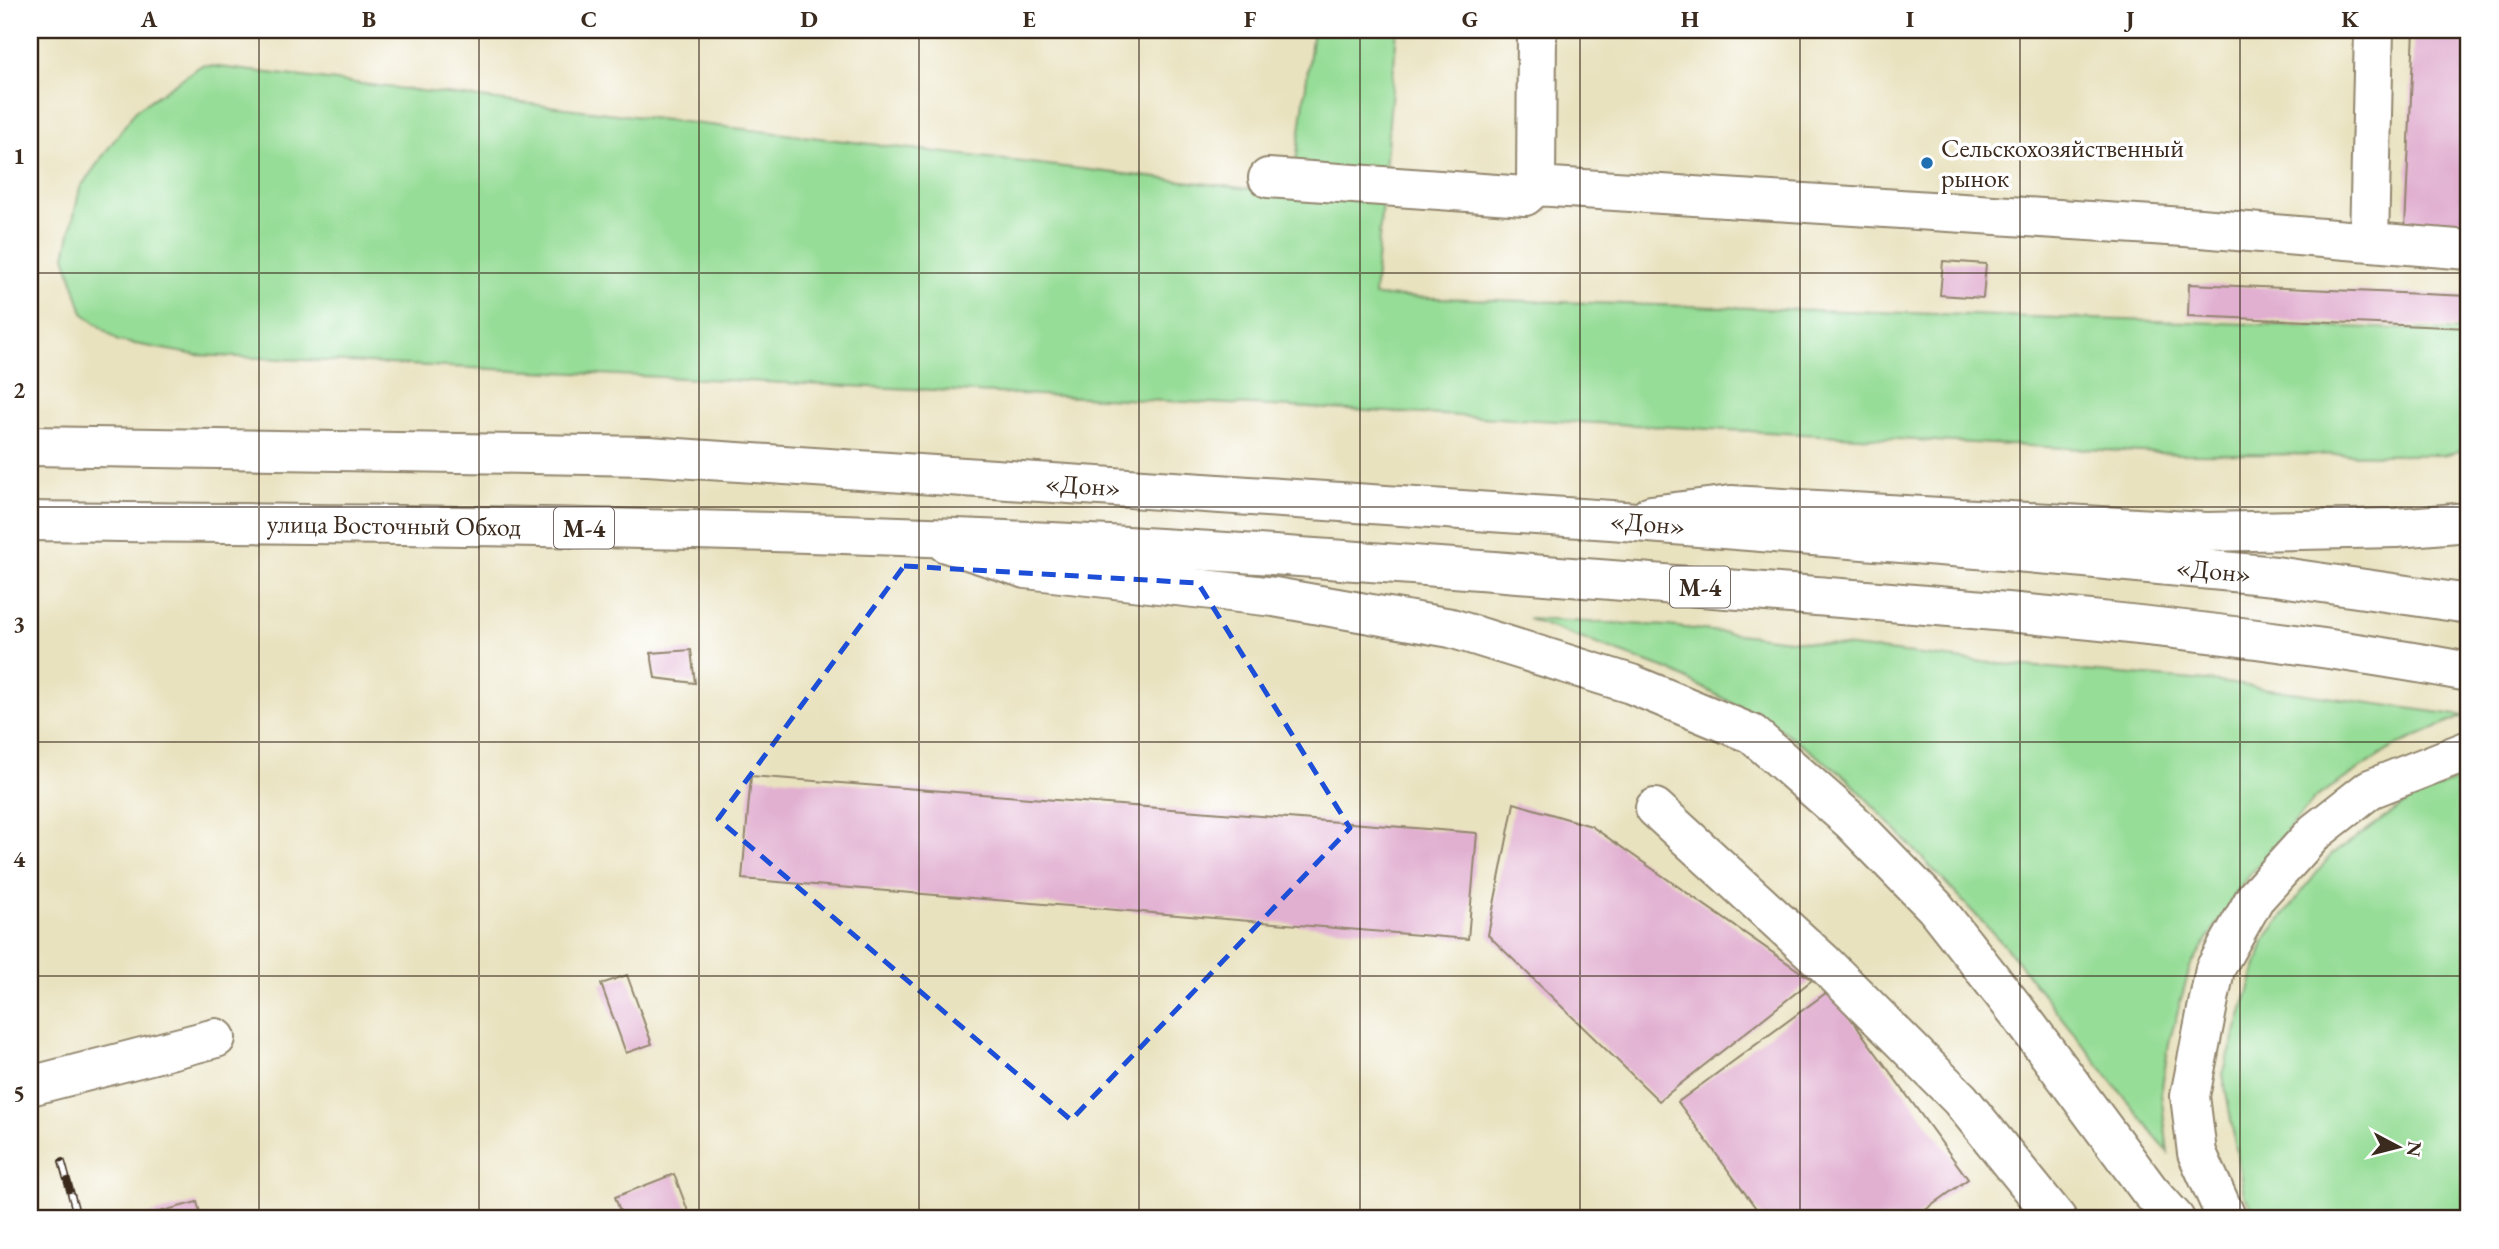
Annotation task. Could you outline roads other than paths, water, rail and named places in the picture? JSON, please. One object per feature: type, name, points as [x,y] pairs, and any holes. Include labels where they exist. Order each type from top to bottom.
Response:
[{"type":"main road","points":[[1536,30],[1536,186]]},
{"type":"main road","points":[[2369,241],[2374,30]]},
{"type":"main road","points":[[1268,178],[1525,196],[1536,186],[2200,228],[2469,250]]},
{"type":"main road","name":"«Дон»","points":[[30,446],[648,456],[1611,520],[2064,556],[2275,576],[2469,604]]},
{"type":"main road","points":[[1611,520],[1731,505],[2206,532],[2396,528],[2469,522]]},
{"type":"main road","name":"улица Восточный Обход","points":[[30,521],[416,524],[928,537]]},
{"type":"main road","points":[[928,537],[1026,569],[1273,597],[1451,628],[1630,684],[1752,734],[1851,821],[1935,907],[2035,1035],[2148,1190],[2175,1219]]},
{"type":"main road","name":"М-4","points":[[928,537],[1387,563],[2083,618],[2405,660],[2469,672]]},
{"type":"main road","points":[[2227,1219],[2197,1153],[2190,1096],[2215,969],[2255,898],[2315,832],[2370,789],[2469,750]]},
{"type":"main road","points":[[1655,808],[1823,962],[1961,1099],[2057,1219]]},
{"type":"main road","points":[[30,1086],[216,1038]]},
{"type":"railway","points":[[62,1162],[78,1219]]},
{"type":"place","name":"Сельскохозяйственный рынок","points":[[1927,163]]}]
